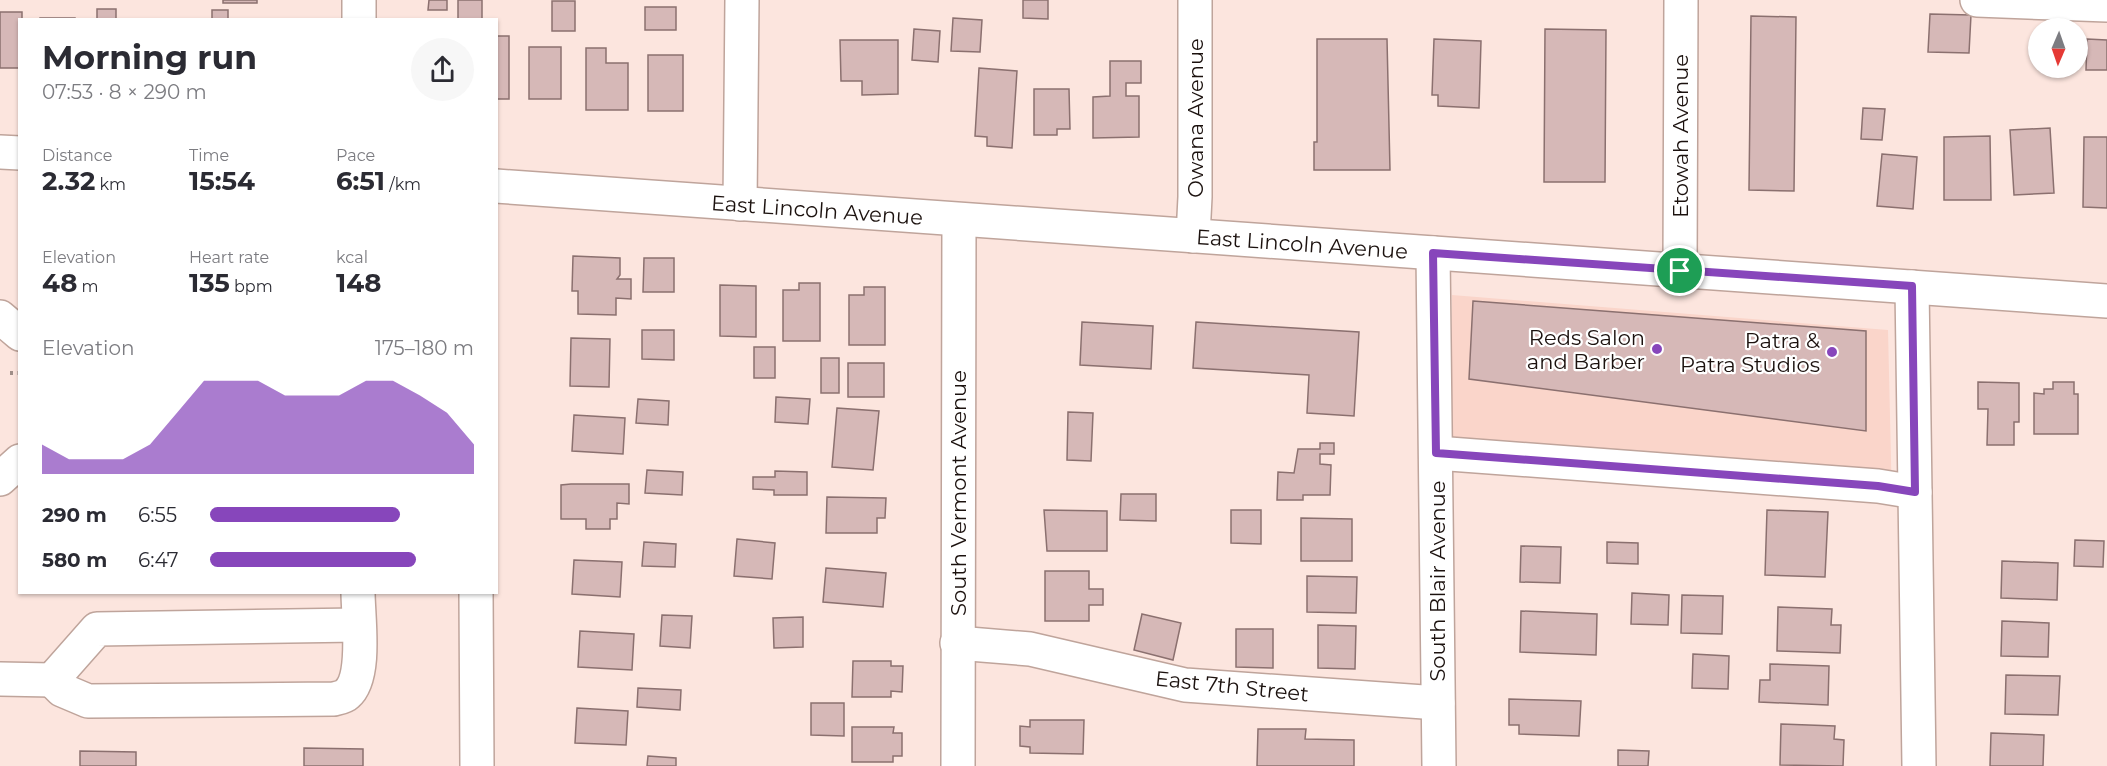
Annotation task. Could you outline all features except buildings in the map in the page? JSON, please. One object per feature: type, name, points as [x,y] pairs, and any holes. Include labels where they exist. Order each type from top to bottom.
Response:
[{"type":"street","points":[[359,0],[359,18]]},
{"type":"street","points":[[740,204],[742,0]]},
{"type":"street","name":"Owana Avenue","points":[[1193,237],[1195,0]]},
{"type":"street","name":"Etowah Avenue","points":[[1680,271],[1681,0]]},
{"type":"street","points":[[1977,0],[2107,5]]},
{"type":"street","points":[[0,152],[18,153]]},
{"type":"street","name":"East Lincoln Avenue","points":[[498,186],[2107,301]]},
{"type":"street","name":"South Vermont Avenue","points":[[958,766],[959,220]]},
{"type":"street","name":"South Blair Avenue","points":[[1433,253],[1439,766]]},
{"type":"street","points":[[1912,286],[1918,766]]},
{"type":"street","points":[[0,317],[18,332]]},
{"type":"street","points":[[1436,453],[1878,486],[1915,492]]},
{"type":"street","points":[[0,479],[18,463]]},
{"type":"street","points":[[0,679],[52,680],[62,690],[88,701],[334,699],[346,696],[355,684],[359,661],[358,594]]},
{"type":"street","points":[[476,594],[477,766]]},
{"type":"street","points":[[52,680],[97,629],[358,625]]},
{"type":"street","name":"East 7th Street","points":[[957,643],[1030,649],[1185,685],[1438,703]]},
{"type":"path","points":[[10,373],[18,373]]},
{"type":"shaded area","points":[[1452,295],[1888,330],[1892,503],[1452,471]]},
{"type":"place","name":"Reds Salon and Barber","points":[[1657,349]]},
{"type":"place","name":"Patra & Patra Studios","points":[[1832,352]]},
{"type":"route","points":[[1433,253],[1680,271],[1912,286],[1915,492],[1878,486],[1436,453],[1433,253]]}]
